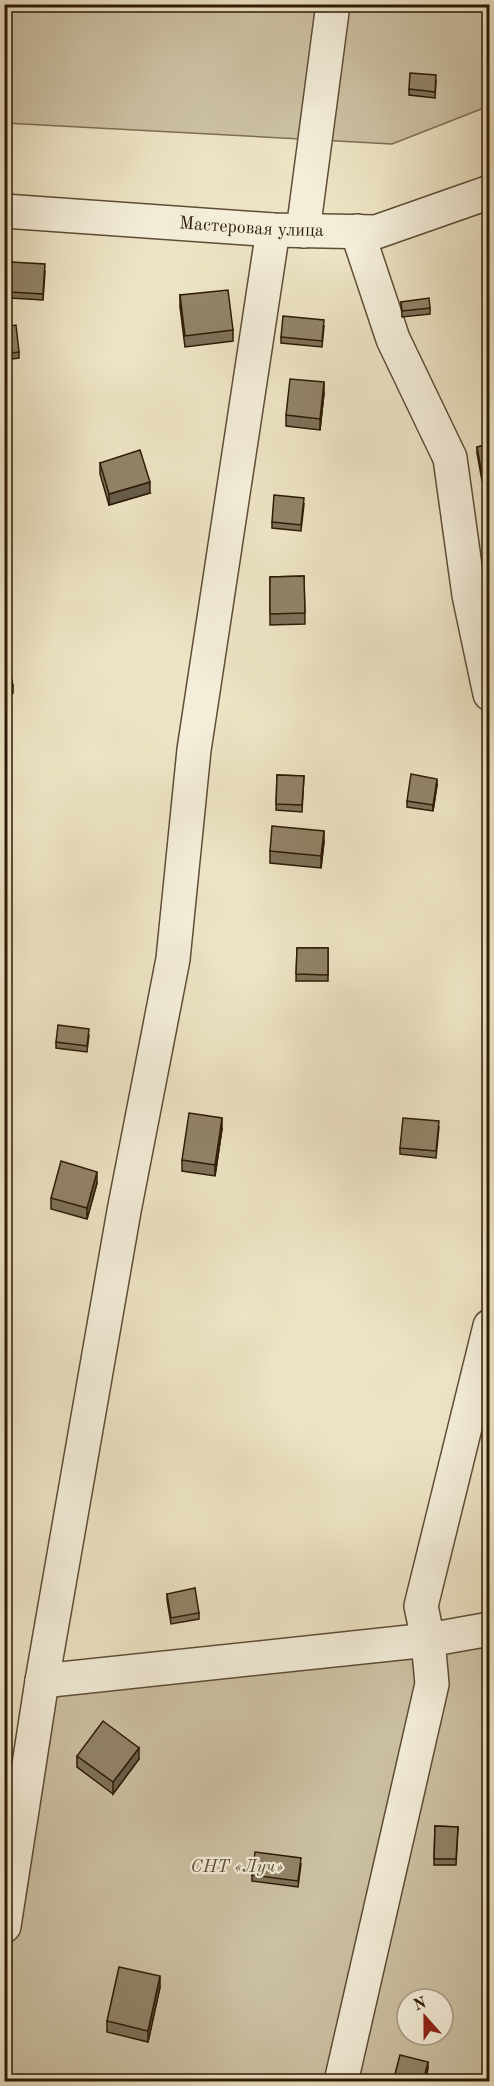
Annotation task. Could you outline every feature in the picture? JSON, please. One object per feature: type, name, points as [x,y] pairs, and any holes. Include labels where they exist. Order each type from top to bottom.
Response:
[{"type":"street","points":[[4,1926],[42,1682],[124,1211],[173,959],[194,750],[288,230],[333,4]]},
{"type":"street","name":"Мастеровая улица","points":[[4,211],[288,230],[376,232],[489,192]]},
{"type":"street","points":[[357,231],[393,339],[450,458],[469,595],[489,694]]},
{"type":"street","points":[[341,2082],[432,1684],[428,1640],[421,1606],[489,1326]]},
{"type":"street","points":[[42,1682],[428,1640],[489,1629]]},
{"type":"green space","points":[[4,5],[489,5],[489,106],[392,144],[5,123]]},
{"type":"green space","name":"СНТ «Луч»","points":[[489,1616],[489,2081],[5,2082],[5,1839],[29,1675]]},
{"type":"building","points":[[410,73],[436,75],[435,92],[409,89]]},
{"type":"building","points":[[11,262],[45,264],[43,294],[10,292]]},
{"type":"building","points":[[228,290],[233,330],[185,336],[180,295]]},
{"type":"building","points":[[429,298],[430,308],[402,311],[401,302]]},
{"type":"building","points":[[283,316],[324,320],[322,341],[281,337]]},
{"type":"building","points":[[16,325],[19,352],[4,354],[4,327]]},
{"type":"building","points":[[290,379],[324,382],[320,419],[286,415]]},
{"type":"building","points":[[489,444],[489,474],[482,475],[477,447]]},
{"type":"building","points":[[140,450],[150,482],[109,494],[100,463]]},
{"type":"building","points":[[274,495],[304,498],[301,525],[272,522]]},
{"type":"building","points":[[304,576],[305,613],[270,614],[270,577]]},
{"type":"building","points":[[8,660],[13,686],[4,688],[4,661]]},
{"type":"building","points":[[411,774],[437,779],[433,805],[407,801]]},
{"type":"building","points":[[277,775],[304,776],[302,805],[276,804]]},
{"type":"building","points":[[272,826],[324,831],[321,856],[270,851]]},
{"type":"building","points":[[297,948],[328,948],[328,975],[296,974]]},
{"type":"building","points":[[58,1025],[89,1029],[87,1046],[56,1042]]},
{"type":"building","points":[[189,1113],[222,1118],[215,1165],[182,1160]]},
{"type":"building","points":[[403,1118],[439,1121],[436,1151],[400,1148]]},
{"type":"building","points":[[61,1161],[97,1172],[87,1208],[51,1198]]},
{"type":"building","points":[[195,1588],[199,1613],[171,1618],[167,1594]]},
{"type":"building","points":[[103,1721],[139,1748],[113,1782],[77,1756]]},
{"type":"building","points":[[435,1826],[458,1827],[456,1859],[434,1859]]},
{"type":"building","points":[[255,1852],[301,1858],[298,1881],[252,1875]]},
{"type":"building","points":[[119,1967],[160,1976],[148,2031],[107,2021]]},
{"type":"building","points":[[400,2055],[428,2062],[423,2082],[393,2082]]}]
